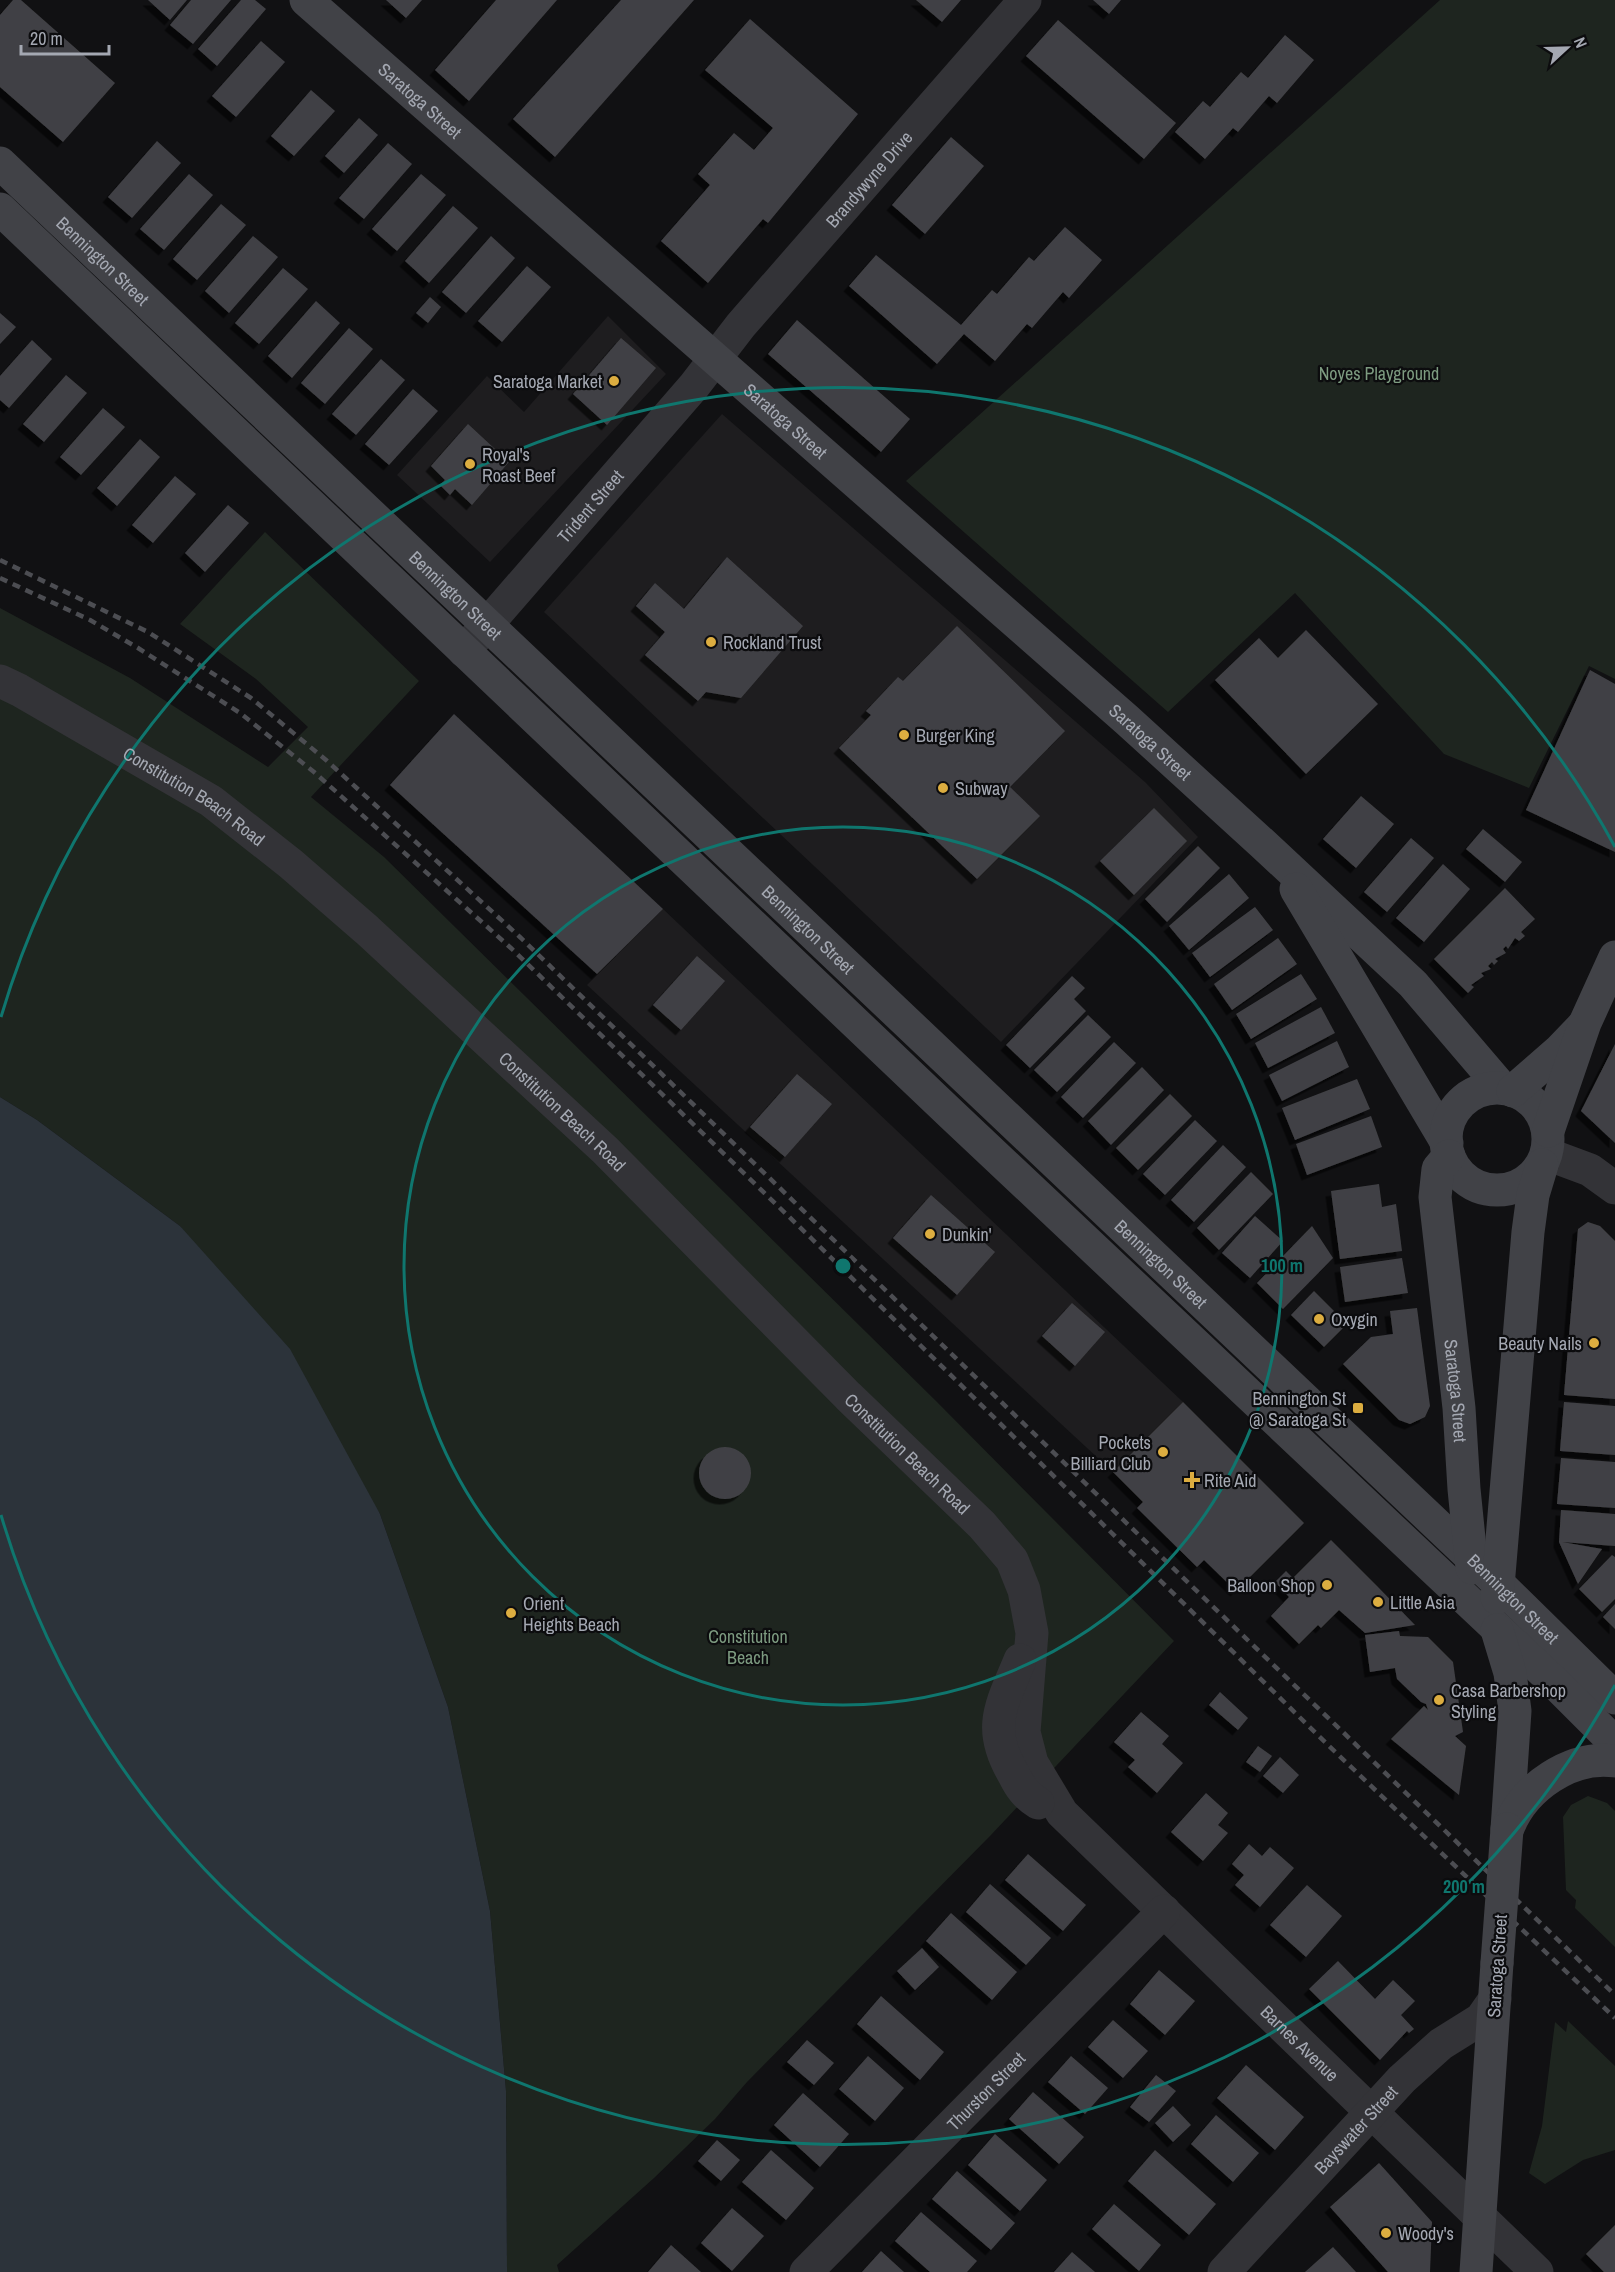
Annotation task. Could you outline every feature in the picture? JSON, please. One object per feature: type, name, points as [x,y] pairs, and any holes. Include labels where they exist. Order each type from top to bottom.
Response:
[{"type":"main road","name":"Saratoga Street","points":[[306,0],[1127,720],[1413,984],[1507,1089]]},
{"type":"main road","name":"Bennington Street","points":[[0,163],[1470,1556],[1615,1698]]},
{"type":"main road","name":"Bennington Street","points":[[0,209],[759,932],[1495,1626],[1615,1743]]},
{"type":"main road","points":[[629,808],[652,783]]},
{"type":"main road","name":"Saratoga Street","points":[[1263,844],[1310,911],[1448,1150],[1438,1169],[1435,1197],[1459,1408],[1470,1556],[1510,1673],[1515,1711],[1476,2272]]},
{"type":"main road","points":[[759,932],[783,907]]},
{"type":"main road","points":[[1507,1089],[1569,1042],[1584,1023],[1615,957]]},
{"type":"main road","points":[[847,1015],[871,990]]},
{"type":"main road","name":"Saratoga Street","points":[[1495,1626],[1528,1232],[1535,1184],[1584,1023]]},
{"type":"main road","points":[[1507,1089],[1532,1101],[1540,1110],[1546,1150],[1526,1182],[1504,1190],[1481,1188],[1462,1176],[1448,1150],[1449,1122],[1460,1103],[1479,1090],[1507,1089]]},
{"type":"main road","points":[[1507,1829],[1521,1803],[1549,1778],[1584,1763],[1615,1761]]},
{"type":"street","name":"Brandywyne Drive","points":[[715,359],[741,325],[1025,0]]},
{"type":"street","name":"Trident Street","points":[[464,651],[715,359]]},
{"type":"street","name":"Constitution Beach Road","points":[[0,681],[30,695],[210,801],[291,864],[375,938],[604,1150],[848,1396],[982,1525],[1012,1560],[1024,1590],[1032,1633],[1024,1732],[1032,1763],[1062,1814]]},
{"type":"street","points":[[1546,1150],[1590,1170],[1615,1188]]},
{"type":"street","name":"Barnes Avenue","points":[[1062,1814],[1537,2272]]},
{"type":"street","name":"Thurston Street","points":[[807,2272],[1164,1911]]},
{"type":"street","name":"Bayswater Street","points":[[1224,2272],[1373,2112],[1441,2044],[1486,2014],[1495,1999]]},
{"type":"shaded area","points":[[608,316],[666,374],[490,562],[397,475],[487,376],[524,412]]},
{"type":"shaded area","points":[[722,414],[1145,782],[1198,837],[1001,1042],[544,612]]},
{"type":"shaded area","points":[[663,909],[1183,1402],[1113,1472],[587,985]]},
{"type":"shaded area","points":[[0,1097],[37,1120],[180,1226],[290,1349],[380,1514],[448,1707],[490,1911],[506,2091],[507,2272],[0,2272]]},
{"type":"green space","name":"Noyes Playground","points":[[1440,0],[1615,0],[1615,679],[1589,666],[1529,788],[1444,754],[1295,593],[1168,712],[906,481]]},
{"type":"green space","name":"Constitution Beach","points":[[265,532],[419,681],[311,797],[384,857],[935,1400],[1174,1641],[990,1836],[747,2082],[715,2119],[654,2178],[557,2265],[559,2272],[507,2272],[506,2091],[490,1911],[448,1707],[380,1514],[180,1226],[37,1120],[0,1097],[0,608],[130,678],[268,767],[308,727],[256,679],[180,624]]},
{"type":"green space","points":[[1588,1796],[1607,1803],[1615,1811],[1615,1947],[1575,1908],[1576,1900],[1566,1890],[1563,1817],[1571,1805]]},
{"type":"green space","points":[[1568,2021],[1615,2066],[1615,2150],[1583,2160],[1545,2184],[1529,2173],[1542,2126],[1555,2022],[1566,2032]]},
{"type":"building","points":[[13,0],[21,0],[115,83],[63,142],[0,87],[0,15]]},
{"type":"building","points":[[148,0],[187,0],[170,20]]},
{"type":"building","points":[[191,0],[231,0],[193,44],[170,25]]},
{"type":"building","points":[[241,0],[255,0],[266,9],[217,66],[198,49]]},
{"type":"building","points":[[386,0],[422,0],[406,18]]},
{"type":"building","points":[[496,0],[557,0],[469,101],[435,70]]},
{"type":"building","points":[[621,0],[694,0],[555,157],[513,119]]},
{"type":"building","points":[[916,0],[961,0],[942,22]]},
{"type":"building","points":[[1093,0],[1121,0],[1109,14]]},
{"type":"building","points":[[750,19],[858,114],[768,223],[763,219],[708,283],[661,241],[710,185],[698,174],[734,133],[754,150],[773,128],[705,70]]},
{"type":"building","points":[[1058,20],[1176,123],[1144,159],[1026,56]]},
{"type":"building","points":[[1285,35],[1314,60],[1277,103],[1269,96],[1238,132],[1233,128],[1205,159],[1175,132],[1203,101],[1210,107],[1241,72],[1248,78]]},
{"type":"building","points":[[261,41],[285,62],[236,117],[212,96]]},
{"type":"building","points":[[311,90],[335,111],[294,156],[271,136]]},
{"type":"building","points":[[359,118],[378,135],[344,173],[325,156]]},
{"type":"building","points":[[951,137],[984,166],[925,234],[892,205]]},
{"type":"building","points":[[157,141],[181,163],[132,218],[108,197]]},
{"type":"building","points":[[388,143],[412,164],[364,219],[339,198]]},
{"type":"building","points":[[189,174],[213,195],[164,250],[140,229]]},
{"type":"building","points":[[421,174],[446,195],[397,251],[372,229]]},
{"type":"building","points":[[221,204],[246,225],[197,280],[173,259]]},
{"type":"building","points":[[453,206],[478,228],[429,283],[405,261]]},
{"type":"building","points":[[1065,227],[1102,260],[1069,298],[1063,292],[1032,328],[1027,324],[995,361],[964,334],[937,364],[849,286],[876,255],[961,325],[992,290],[997,294],[1029,257],[1034,261]]},
{"type":"building","points":[[253,236],[278,257],[229,313],[205,291]]},
{"type":"building","points":[[491,236],[515,258],[466,313],[442,292]]},
{"type":"building","points":[[527,266],[551,287],[502,342],[478,321]]},
{"type":"building","points":[[283,268],[308,289],[259,344],[235,323]]},
{"type":"building","points":[[430,297],[441,307],[428,323],[416,313]]},
{"type":"building","points":[[316,301],[340,323],[292,378],[268,356]]},
{"type":"building","points":[[0,313],[16,327],[0,344]]},
{"type":"building","points":[[797,320],[910,419],[881,452],[768,354]]},
{"type":"building","points":[[349,328],[373,349],[325,404],[301,383]]},
{"type":"building","name":"Saratoga Market","points":[[621,338],[656,368],[607,425],[573,394]]},
{"type":"building","points":[[32,340],[52,359],[9,408],[0,400],[0,376]]},
{"type":"building","points":[[381,359],[405,380],[356,435],[332,414]]},
{"type":"building","points":[[66,375],[87,393],[44,442],[23,424]]},
{"type":"building","points":[[413,389],[438,411],[389,465],[365,444]]},
{"type":"building","points":[[103,408],[125,427],[81,475],[60,457]]},
{"type":"building","name":"Royal's Roast Beef","points":[[468,424],[509,462],[472,505],[455,489],[450,495],[440,485],[445,480],[431,466]]},
{"type":"building","points":[[140,439],[160,457],[117,506],[97,488]]},
{"type":"building","points":[[175,476],[196,494],[153,543],[132,525]]},
{"type":"building","points":[[228,505],[249,523],[205,572],[185,553]]},
{"type":"building","points":[[727,557],[803,626],[741,698],[706,692],[698,701],[645,655],[665,632],[636,606],[655,583],[684,609]]},
{"type":"building","points":[[957,626],[1065,731],[1010,787],[1040,816],[977,879],[839,748],[871,715],[866,711],[898,677],[903,681]]},
{"type":"building","points":[[1306,630],[1378,704],[1306,774],[1215,680],[1259,638],[1278,658]]},
{"type":"building","points":[[1590,670],[1615,684],[1615,852],[1526,810]]},
{"type":"building","points":[[454,714],[663,909],[597,974],[390,785]]},
{"type":"building","points":[[1361,796],[1394,824],[1356,868],[1323,839]]},
{"type":"building","points":[[1154,808],[1187,841],[1134,895],[1100,861]]},
{"type":"building","points":[[1483,829],[1522,862],[1505,882],[1466,849]]},
{"type":"building","points":[[1411,838],[1434,858],[1387,912],[1364,892]]},
{"type":"building","points":[[1198,846],[1220,868],[1167,922],[1145,899]]},
{"type":"building","points":[[1443,864],[1470,889],[1424,942],[1396,918]]},
{"type":"building","points":[[1229,874],[1249,898],[1189,950],[1169,926]]},
{"type":"building","points":[[1505,888],[1535,919],[1521,932],[1525,936],[1519,941],[1515,938],[1508,949],[1506,946],[1503,949],[1506,953],[1495,959],[1498,961],[1494,965],[1492,962],[1488,966],[1491,969],[1481,973],[1484,976],[1471,985],[1474,987],[1468,993],[1434,959]]},
{"type":"building","points":[[1255,907],[1273,930],[1210,977],[1192,953]]},
{"type":"building","points":[[1278,938],[1297,964],[1232,1010],[1214,984]]},
{"type":"building","points":[[697,956],[725,981],[681,1030],[653,1005]]},
{"type":"building","points":[[1301,974],[1317,999],[1251,1039],[1236,1014]]},
{"type":"building","points":[[1072,976],[1085,988],[1074,999],[1086,1011],[1030,1068],[1006,1045]]},
{"type":"building","points":[[1321,1007],[1335,1033],[1268,1068],[1255,1043]]},
{"type":"building","points":[[1088,1015],[1111,1037],[1057,1092],[1034,1070]]},
{"type":"building","points":[[1337,1041],[1349,1067],[1282,1101],[1269,1075]]},
{"type":"building","points":[[1114,1042],[1136,1063],[1083,1118],[1061,1097]]},
{"type":"building","points":[[1615,1044],[1615,1143],[1581,1111]]},
{"type":"building","points":[[1142,1067],[1164,1090],[1111,1145],[1088,1121]]},
{"type":"building","points":[[797,1074],[832,1104],[785,1157],[750,1127]]},
{"type":"building","points":[[1357,1079],[1370,1109],[1295,1140],[1282,1108]]},
{"type":"building","points":[[1170,1094],[1192,1116],[1138,1170],[1116,1148]]},
{"type":"building","points":[[1371,1116],[1382,1147],[1307,1175],[1296,1144]]},
{"type":"building","points":[[1195,1120],[1217,1141],[1165,1195],[1143,1174]]},
{"type":"building","points":[[1223,1145],[1246,1167],[1194,1222],[1171,1200]]},
{"type":"building","points":[[1251,1172],[1273,1194],[1219,1250],[1197,1228]]},
{"type":"building","points":[[1379,1184],[1382,1207],[1396,1204],[1402,1251],[1340,1259],[1331,1191]]},
{"type":"building","points":[[931,1195],[995,1252],[957,1295],[893,1238]]},
{"type":"building","points":[[1255,1216],[1283,1241],[1250,1278],[1222,1253]]},
{"type":"building","points":[[1588,1222],[1600,1226],[1615,1241],[1615,1399],[1564,1395],[1578,1229]]},
{"type":"building","points":[[1312,1226],[1333,1258],[1283,1309],[1257,1283]]},
{"type":"building","points":[[1402,1258],[1408,1293],[1345,1302],[1340,1267]]},
{"type":"building","name":"Oxygin","points":[[1314,1291],[1347,1324],[1324,1347],[1291,1315]]},
{"type":"building","points":[[1072,1303],[1105,1332],[1075,1366],[1042,1336]]},
{"type":"building","points":[[1417,1308],[1430,1406],[1425,1417],[1410,1424],[1399,1420],[1343,1364],[1371,1337],[1393,1334],[1390,1311]]},
{"type":"building","points":[[1183,1402],[1304,1523],[1236,1591],[1204,1560],[1197,1567],[1137,1508],[1143,1502],[1113,1472]]},
{"type":"building","points":[[1564,1402],[1615,1406],[1615,1455],[1560,1451]]},
{"type":"building","points":[[725,1447],[739,1451],[747,1459],[751,1473],[747,1487],[739,1495],[725,1499],[711,1495],[703,1487],[699,1473],[703,1459],[711,1451]]},
{"type":"building","points":[[1561,1458],[1615,1462],[1615,1508],[1557,1504]]},
{"type":"building","points":[[1561,1510],[1615,1514],[1615,1546],[1562,1542],[1602,1549],[1578,1584],[1559,1542]]},
{"type":"building","name":"Balloon Shop","points":[[1331,1540],[1415,1625],[1365,1633],[1339,1610],[1321,1628],[1318,1625],[1299,1644],[1271,1616],[1289,1597],[1275,1582],[1286,1571],[1293,1578]]},
{"type":"building","points":[[1612,1555],[1615,1557],[1615,1599],[1602,1612],[1579,1589]]},
{"type":"building","points":[[1615,1604],[1615,1629],[1603,1617]]},
{"type":"building","points":[[1399,1631],[1400,1636],[1428,1637],[1453,1662],[1463,1732],[1455,1736],[1466,1746],[1459,1795],[1391,1739],[1424,1706],[1428,1710],[1426,1704],[1397,1679],[1395,1668],[1370,1672],[1365,1635]]},
{"type":"building","points":[[1220,1692],[1248,1718],[1238,1730],[1209,1705]]},
{"type":"building","points":[[1141,1712],[1169,1736],[1162,1744],[1183,1763],[1157,1793],[1128,1767],[1135,1760],[1114,1742]]},
{"type":"building","points":[[1258,1746],[1272,1756],[1260,1772],[1246,1762]]},
{"type":"building","points":[[1280,1757],[1299,1775],[1283,1793],[1263,1776]]},
{"type":"building","points":[[1206,1793],[1228,1813],[1218,1825],[1228,1833],[1203,1861],[1171,1832]]},
{"type":"building","points":[[1249,1844],[1262,1856],[1270,1847],[1294,1868],[1260,1907],[1235,1885],[1244,1875],[1232,1864]]},
{"type":"building","points":[[1028,1854],[1086,1905],[1063,1931],[1005,1880]]},
{"type":"building","points":[[990,1884],[1051,1938],[1026,1965],[966,1912]]},
{"type":"building","points":[[1307,1885],[1342,1916],[1306,1957],[1270,1925]]},
{"type":"building","points":[[951,1913],[1017,1972],[992,2000],[926,1941]]},
{"type":"building","points":[[922,1948],[939,1967],[915,1990],[897,1971]]},
{"type":"building","points":[[1338,1961],[1375,1999],[1393,1980],[1415,2001],[1401,2015],[1414,2029],[1409,2033],[1407,2031],[1380,2060],[1309,1989]]},
{"type":"building","points":[[1159,1970],[1195,2001],[1165,2035],[1130,2004]]},
{"type":"building","points":[[881,1996],[944,2052],[920,2080],[857,2024]]},
{"type":"building","points":[[1113,2020],[1148,2051],[1123,2078],[1088,2047]]},
{"type":"building","points":[[807,2040],[834,2063],[814,2085],[787,2062]]},
{"type":"building","points":[[868,2056],[904,2088],[875,2121],[839,2089]]},
{"type":"building","points":[[1071,2056],[1108,2088],[1085,2114],[1048,2082]]},
{"type":"building","points":[[1246,2065],[1304,2117],[1275,2150],[1217,2098]]},
{"type":"building","points":[[1156,2075],[1176,2091],[1149,2122],[1130,2107]]},
{"type":"building","points":[[1033,2092],[1084,2137],[1059,2164],[1009,2119]]},
{"type":"building","points":[[803,2093],[849,2134],[820,2167],[774,2125]]},
{"type":"building","points":[[1173,2106],[1191,2125],[1173,2142],[1155,2123]]},
{"type":"building","points":[[1216,2115],[1259,2153],[1233,2182],[1191,2144]]},
{"type":"building","points":[[995,2134],[1047,2180],[1020,2211],[968,2165]]},
{"type":"building","points":[[717,2140],[740,2160],[721,2181],[698,2161]]},
{"type":"building","points":[[771,2150],[814,2188],[786,2220],[742,2182]]},
{"type":"building","points":[[1155,2150],[1216,2204],[1189,2235],[1128,2181]]},
{"type":"building","points":[[1379,2163],[1432,2222],[1430,2272],[1388,2272],[1330,2207]]},
{"type":"building","points":[[957,2171],[1015,2223],[991,2250],[932,2199]]},
{"type":"building","points":[[1114,2204],[1161,2245],[1139,2271],[1092,2229]]},
{"type":"building","points":[[732,2208],[764,2236],[732,2271],[701,2243]]},
{"type":"building","points":[[921,2212],[977,2261],[967,2272],[930,2272],[895,2241]]},
{"type":"building","points":[[1615,2225],[1615,2272],[1604,2272],[1586,2254]]},
{"type":"building","points":[[671,2245],[701,2272],[648,2272]]},
{"type":"building","points":[[1333,2247],[1356,2272],[1305,2272]]},
{"type":"building","points":[[881,2251],[904,2272],[862,2272]]},
{"type":"building","points":[[1072,2252],[1095,2272],[1054,2272]]},
{"type":"railway","points":[[0,560],[148,632],[251,698],[326,760],[521,938],[1615,1995]]},
{"type":"railway","points":[[0,578],[90,620],[138,648],[240,713],[314,772],[512,949],[812,1239],[1329,1746],[1615,2018]]},
{"type":"place","name":"Saratoga Market","points":[[614,381]]},
{"type":"place","name":"Royal's Roast Beef","points":[[470,464]]},
{"type":"place","name":"Rockland Trust","points":[[711,642]]},
{"type":"place","name":"Burger King","points":[[904,735]]},
{"type":"place","name":"Subway","points":[[943,788]]},
{"type":"place","name":"Dunkin'","points":[[930,1234]]},
{"type":"place","name":"Oxygin","points":[[1319,1319]]},
{"type":"place","name":"Beauty Nails","points":[[1594,1343]]},
{"type":"place","name":"Bennington St @ Saratoga St","points":[[1358,1408]]},
{"type":"place","name":"Pockets Billiard Club","points":[[1163,1452]]},
{"type":"place","name":"Rite Aid","points":[[1192,1480]]},
{"type":"place","name":"Balloon Shop","points":[[1327,1585]]},
{"type":"place","name":"Little Asia","points":[[1378,1602]]},
{"type":"place","name":"Orient Heights Beach","points":[[511,1613]]},
{"type":"place","name":"Casa Barbershop Styling","points":[[1439,1700]]},
{"type":"place","name":"Woody's","points":[[1386,2233]]}]
